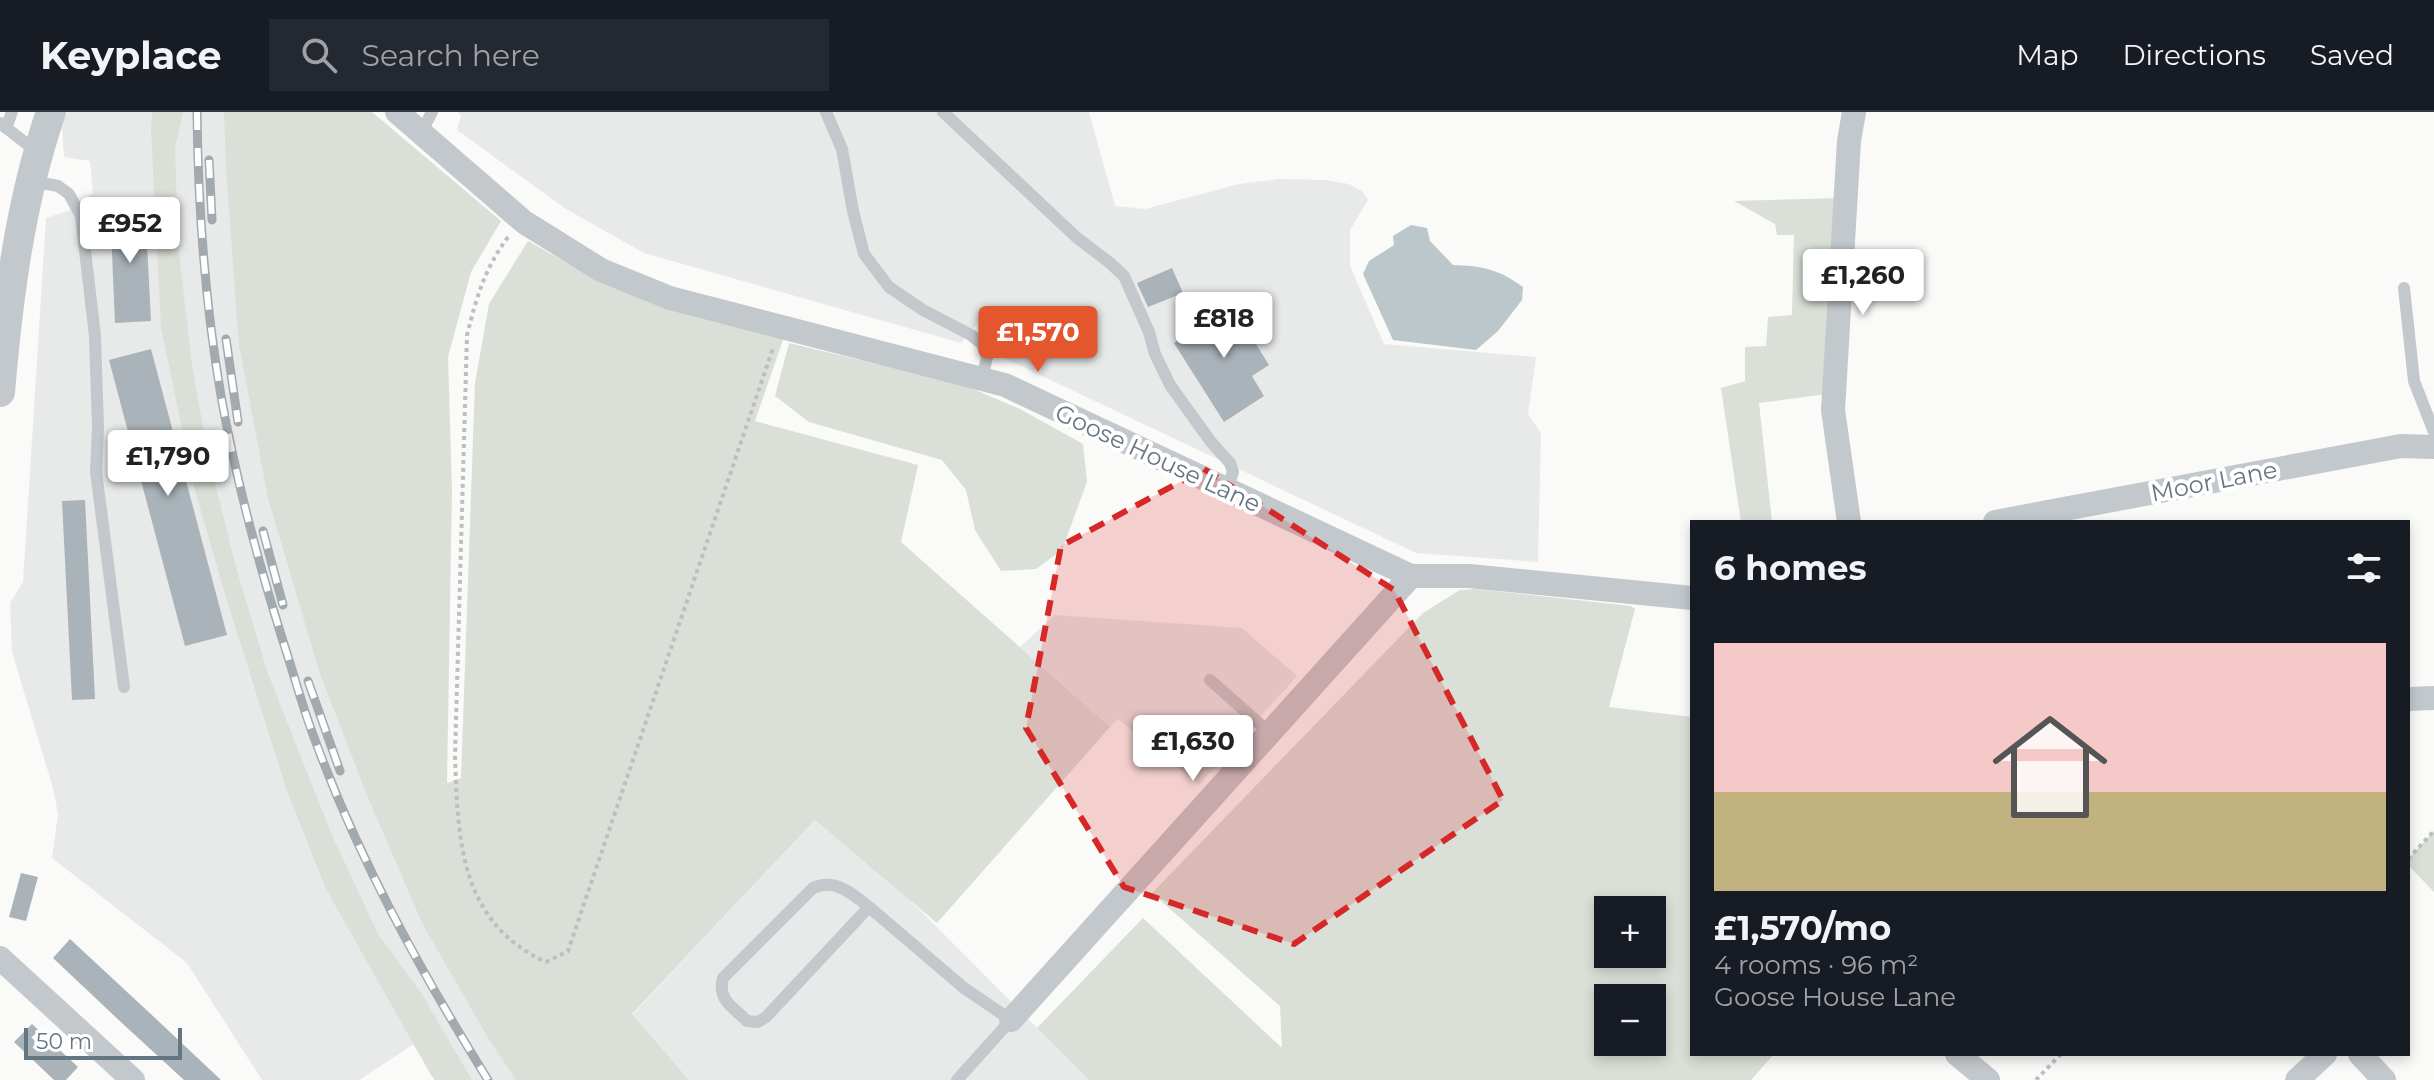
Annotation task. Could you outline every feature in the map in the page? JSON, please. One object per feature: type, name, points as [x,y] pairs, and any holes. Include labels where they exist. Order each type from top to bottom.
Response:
[{"type":"street","points":[[0,392],[7,304],[34,167],[51,112]]},
{"type":"street","name":"Goose House Lane","points":[[397,112],[426,123],[521,219],[601,270],[670,298],[1005,385],[1411,576],[1469,576],[1690,598]]},
{"type":"street","points":[[1849,520],[1833,410],[1849,141],[1854,112]]},
{"type":"street","name":"Moor Lane","points":[[2006,520],[2401,446],[2434,447]]},
{"type":"street","points":[[1011,1020],[1411,576]]},
{"type":"street","points":[[2410,699],[2434,698]]},
{"type":"street","points":[[0,958],[133,1080]]},
{"type":"street","points":[[1959,1056],[1988,1080]]},
{"type":"street","points":[[2297,1080],[2323,1056]]},
{"type":"street","points":[[2362,1056],[2384,1080]]},
{"type":"lane","points":[[12,112],[3,126],[34,167],[69,194],[81,216],[95,336],[96,472],[124,687]]},
{"type":"lane","points":[[826,112],[842,149],[864,254],[889,287],[982,344],[987,357],[982,380]]},
{"type":"lane","points":[[943,112],[1055,219],[1124,276],[1170,385],[1230,463],[1233,472],[1227,490]]},
{"type":"lane","points":[[2404,288],[2414,381],[2434,432]]},
{"type":"lane","points":[[1210,680],[1270,733]]},
{"type":"lane","points":[[869,907],[758,1022],[747,1021],[722,997],[720,989],[723,978],[813,888],[823,883],[835,884],[869,907],[964,988],[1011,1020],[957,1080]]},
{"type":"path","points":[[521,219],[492,258],[478,292],[467,335],[455,756],[457,817],[462,857],[480,903],[503,934],[527,954],[546,962],[568,951],[780,327]]},
{"type":"path","points":[[2410,857],[2434,831]]},
{"type":"path","points":[[2036,1080],[2059,1056]]},
{"type":"highlighted area","points":[[1204,469],[1394,590],[1503,800],[1294,944],[1124,887],[1026,728],[1061,546]]},
{"type":"shaded area","points":[[67,112],[242,112],[259,373],[557,1080],[435,1080],[414,1044],[359,1080],[262,1080],[187,963],[52,858],[58,814],[12,652],[10,603],[23,582],[46,218],[68,211],[93,193],[90,161],[64,157],[62,128]]},
{"type":"shaded area","points":[[152,112],[183,112],[175,148],[178,244],[192,366],[209,459],[235,564],[267,671],[331,833],[378,934],[421,993],[472,1080],[435,1080],[431,1075],[326,889],[286,788],[194,487],[161,327]]},
{"type":"shaded area","points":[[224,112],[372,112],[501,221],[471,272],[448,357],[452,489],[447,783],[461,778],[475,383],[489,304],[528,241],[587,274],[784,337],[755,421],[918,465],[901,542],[1110,727],[937,923],[815,820],[632,1014],[689,1080],[516,1080],[423,925],[369,800],[320,674],[268,498],[239,345]]},
{"type":"shaded area","points":[[457,112],[1089,112],[1115,206],[1145,209],[1239,184],[1279,179],[1349,184],[1362,191],[1368,200],[1350,230],[1350,266],[1384,344],[1536,357],[1528,414],[1541,433],[1538,562],[1416,553],[1004,358],[985,314],[961,343],[644,253],[566,209],[457,130],[461,115]]},
{"type":"shaded area","points":[[1839,198],[1826,394],[1759,403],[1772,520],[1741,520],[1721,388],[1745,381],[1745,347],[1766,346],[1768,317],[1792,315],[1794,235],[1777,235],[1775,224],[1734,201]]},
{"type":"shaded area","points":[[1411,225],[1427,228],[1430,241],[1453,265],[1490,270],[1523,287],[1522,300],[1498,331],[1476,350],[1393,340],[1363,274],[1369,261],[1394,245],[1393,236]]},
{"type":"shaded area","points":[[789,343],[964,385],[1020,409],[1083,444],[1087,482],[1062,550],[1036,569],[1001,571],[975,530],[966,490],[942,460],[809,422],[775,396]]},
{"type":"shaded area","points":[[1476,589],[1631,606],[1635,609],[1609,707],[1690,717],[1690,1056],[1772,1056],[1751,1080],[1089,1080],[1037,1028],[1143,918],[1282,1048],[1280,1006],[1152,893],[1423,613],[1460,590]]},
{"type":"shaded area","points":[[1055,615],[1242,628],[1297,676],[1199,785],[1118,719],[1110,727],[1020,647]]},
{"type":"shaded area","points":[[815,820],[902,892],[1089,1080],[689,1080],[632,1015]]},
{"type":"shaded area","points":[[2434,831],[2434,892],[2410,867],[2410,857]]},
{"type":"building","points":[[145,206],[151,321],[115,323],[110,207]]},
{"type":"building","points":[[1172,268],[1183,293],[1148,307],[1137,283]]},
{"type":"building","points":[[1228,299],[1269,365],[1252,376],[1264,396],[1224,422],[1174,343],[1199,327],[1195,320]]},
{"type":"building","points":[[151,349],[227,635],[185,646],[109,360]]},
{"type":"building","points":[[85,500],[95,699],[72,700],[62,501]]},
{"type":"building","points":[[21,873],[38,877],[26,921],[9,917]]},
{"type":"building","points":[[70,939],[221,1080],[184,1080],[123,1024],[53,958]]},
{"type":"building","points":[[32,1024],[78,1067],[66,1080],[54,1080],[14,1042]]},
{"type":"railway","points":[[197,112],[203,254],[215,361],[234,463],[269,595],[311,730],[351,829],[415,957],[488,1080]]},
{"type":"railway","points":[[209,160],[212,220]]},
{"type":"railway","points":[[226,339],[238,422]]},
{"type":"railway","points":[[263,531],[283,605]]},
{"type":"railway","points":[[308,681],[340,771]]}]
